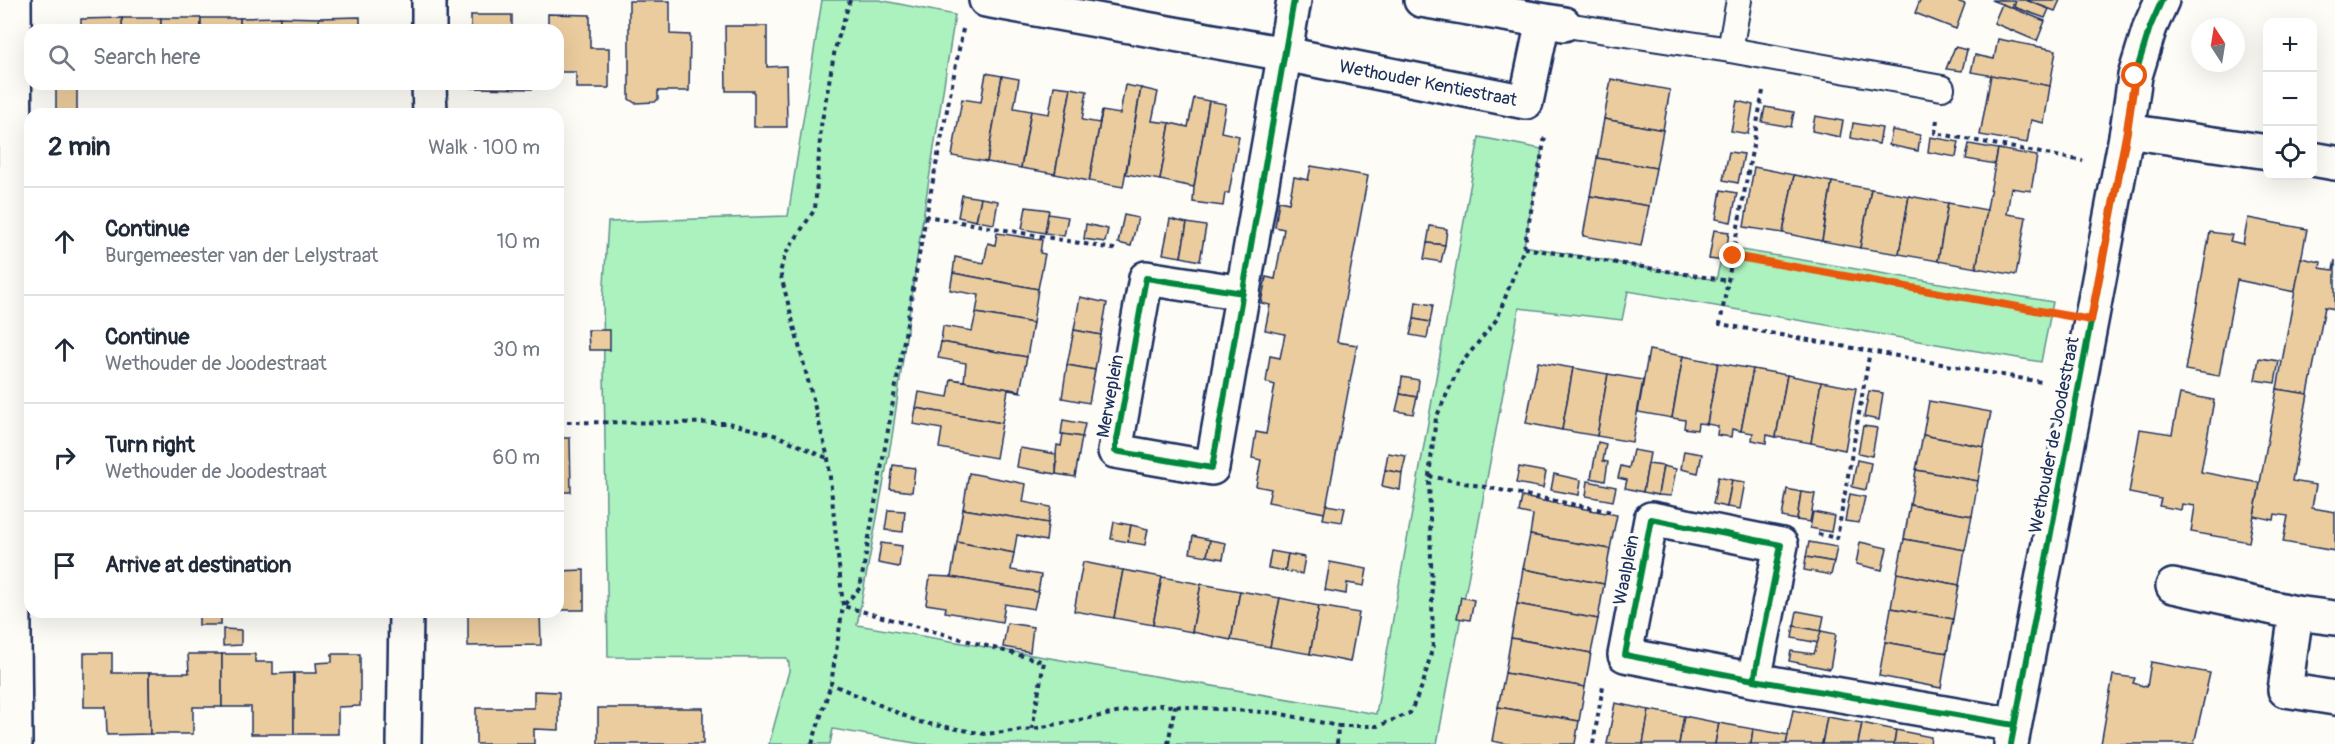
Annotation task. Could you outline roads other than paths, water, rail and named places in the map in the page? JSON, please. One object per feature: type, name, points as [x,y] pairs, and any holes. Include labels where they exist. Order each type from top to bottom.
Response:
[{"type":"street","points":[[14,0],[23,174],[14,422],[15,744]]},
{"type":"street","points":[[429,0],[429,24]]},
{"type":"street","points":[[1285,54],[1294,0]]},
{"type":"street","points":[[1421,0],[1555,23]]},
{"type":"street","name":"Wethouder de Joodestraat","points":[[2013,735],[2127,131],[2135,76],[2150,27],[2162,0]]},
{"type":"street","name":"Wethouder Kentiestraat","points":[[975,11],[1285,54],[1526,102],[1555,23]]},
{"type":"street","name":"Merweplein","points":[[1243,293],[1146,278],[1115,451],[1212,468],[1243,293],[1285,54]]},
{"type":"street","points":[[429,90],[430,108]]},
{"type":"street","points":[[2127,131],[2263,151]]},
{"type":"street","points":[[2317,160],[2335,163]]},
{"type":"street","name":"Waalplein","points":[[1652,519],[1781,544],[1754,680],[1625,655],[1652,519]]},
{"type":"street","points":[[2172,586],[2296,613],[2335,618]]},
{"type":"street","points":[[2296,613],[2285,690],[2335,698]]},
{"type":"street","points":[[404,744],[406,618]]},
{"type":"street","points":[[1754,680],[2013,735]]},
{"type":"lane","points":[[1730,50],[1739,0]]},
{"type":"lane","points":[[1555,23],[1730,50],[1942,88]]}]
